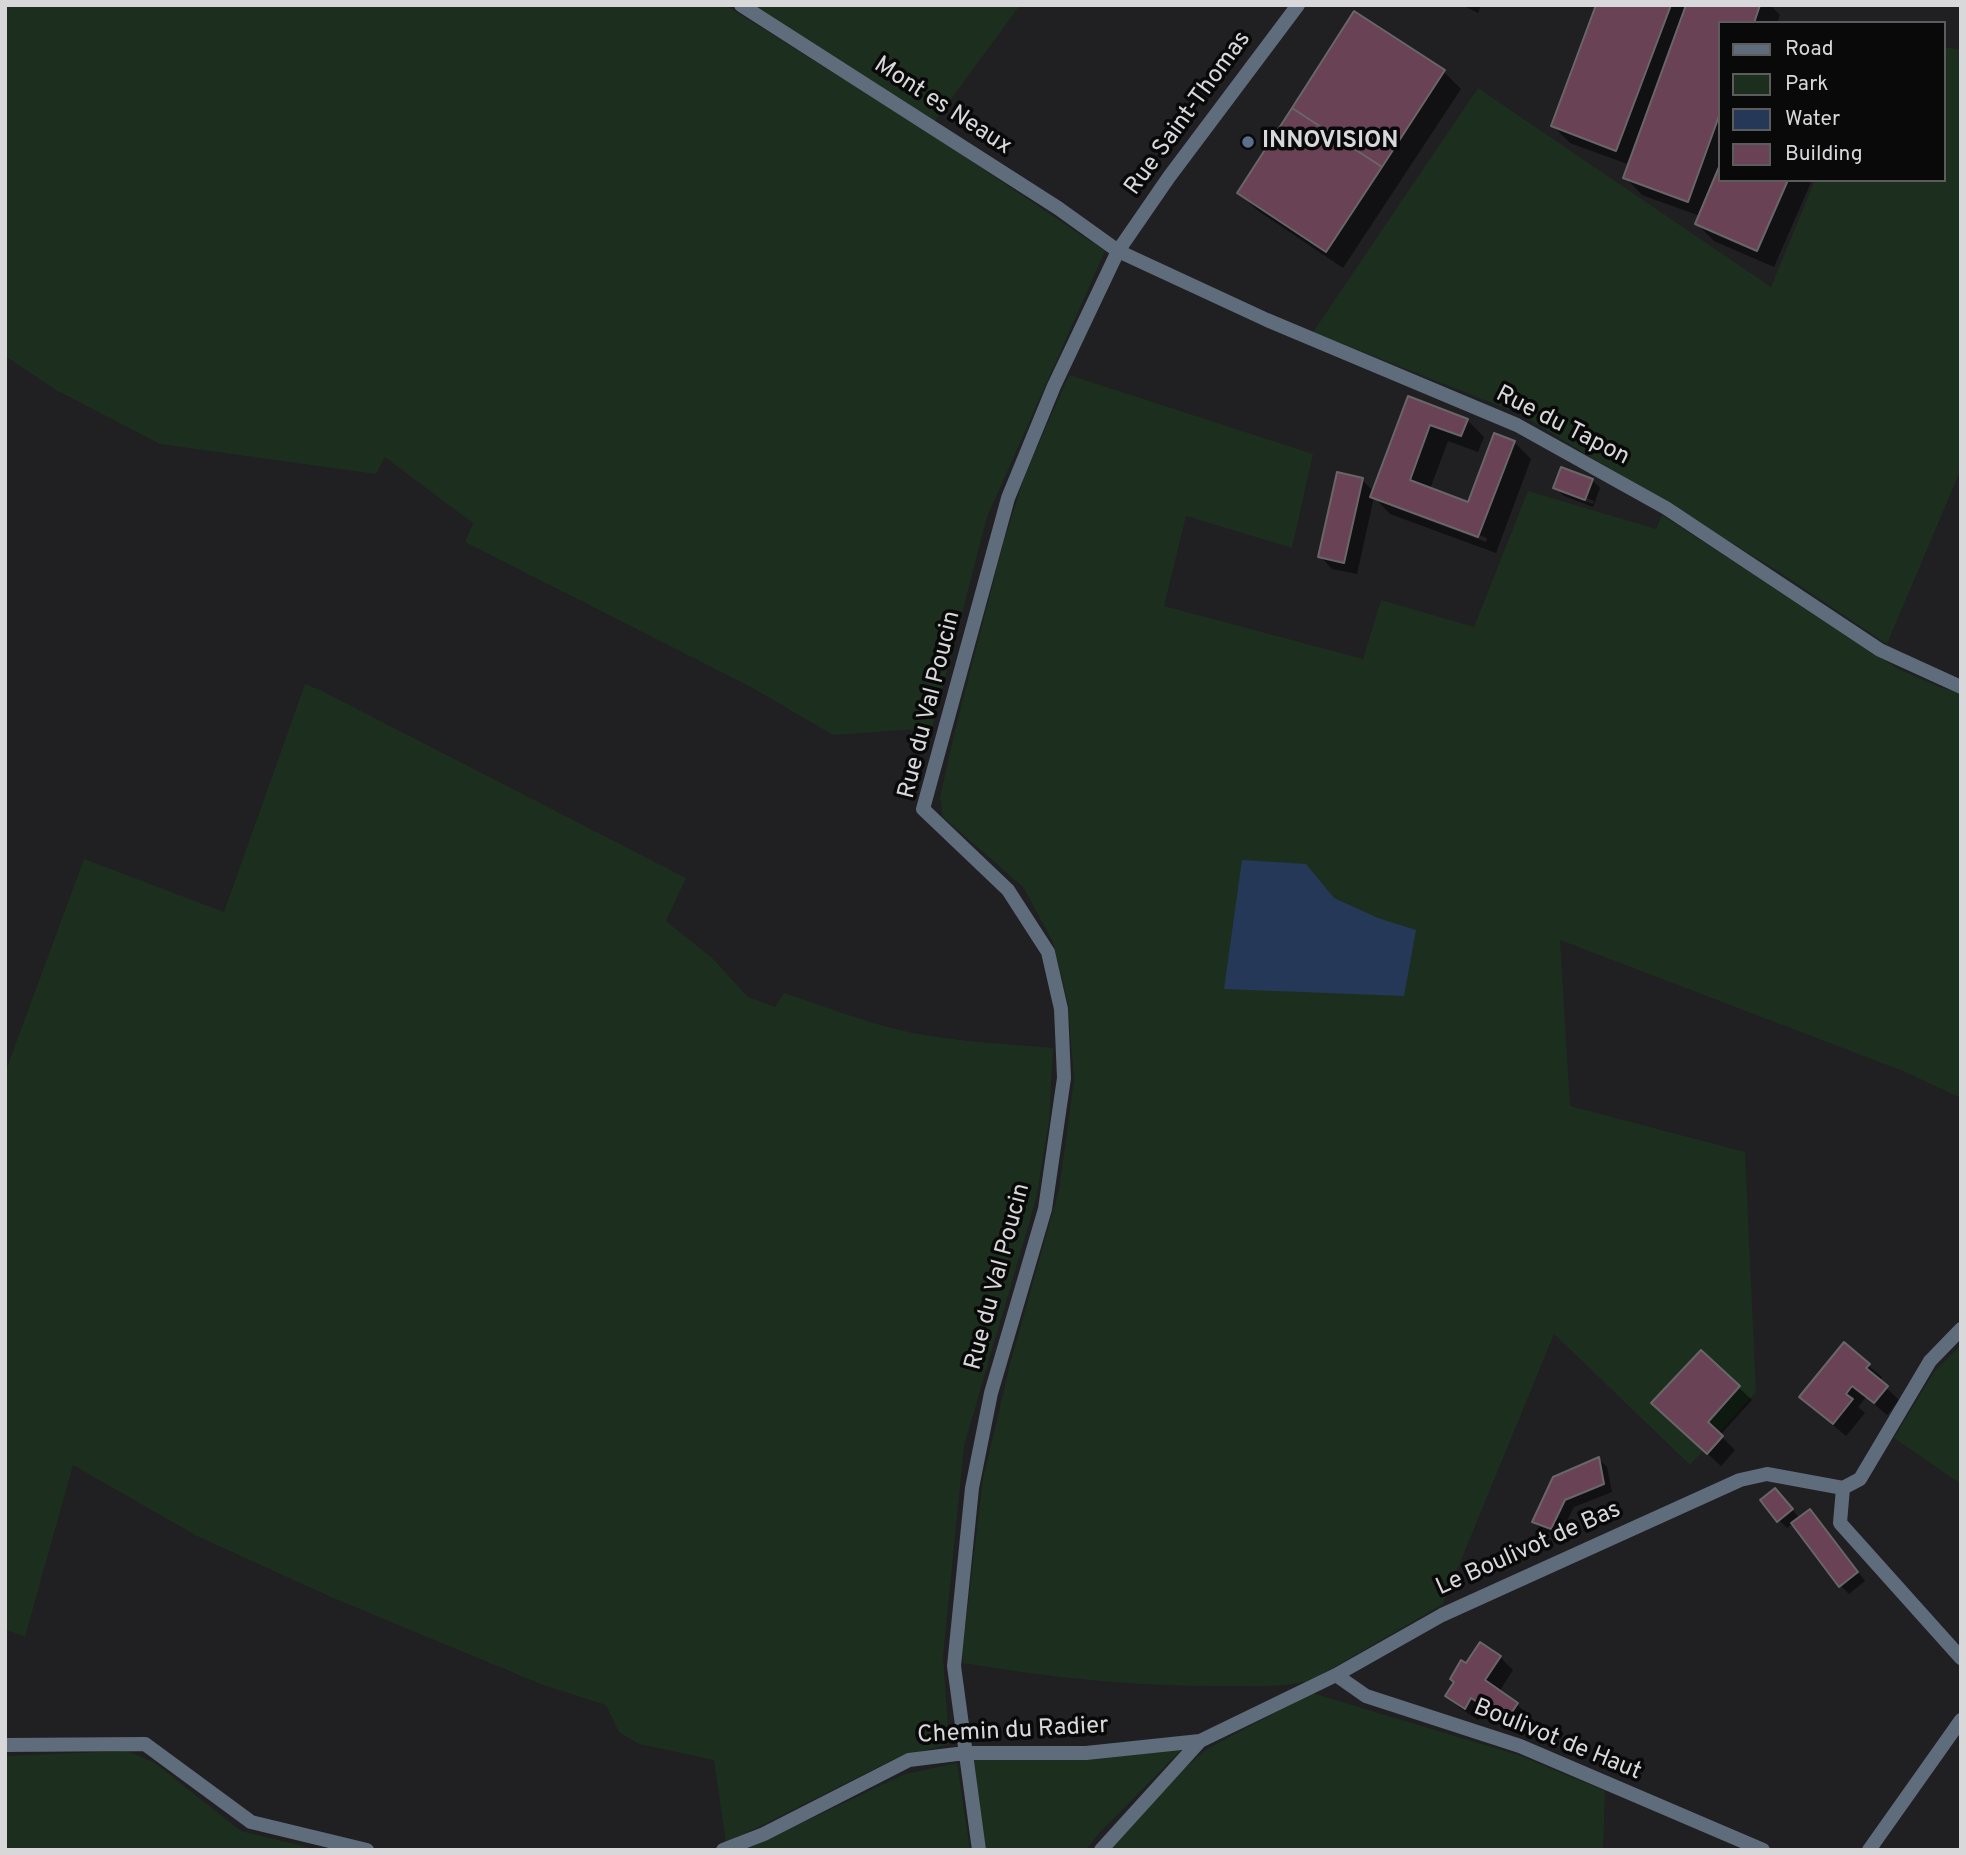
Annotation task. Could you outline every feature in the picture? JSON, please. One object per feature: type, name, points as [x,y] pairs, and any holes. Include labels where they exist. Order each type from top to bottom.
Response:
[{"type":"street","name":"Mont es Neaux","points":[[741,5],[1058,208],[1118,251]]},
{"type":"street","name":"Rue Saint-Thomas","points":[[1118,251],[1298,5]]},
{"type":"street","name":"Rue du Tapon","points":[[1118,251],[1267,320],[1517,425],[1666,508],[1880,650],[1961,687]]},
{"type":"street","name":"Rue du Val Poucin","points":[[979,1850],[954,1666],[972,1488],[991,1393],[1045,1209],[1063,1078],[1061,1023],[1048,952],[1007,890],[923,809],[1008,498],[1054,386],[1118,251]]},
{"type":"street","points":[[1961,1329],[1930,1361],[1860,1479],[1843,1488],[1840,1523],[1961,1658]]},
{"type":"street","name":"Le Boulivot de Bas","points":[[1101,1850],[1200,1741],[1336,1675],[1442,1615],[1740,1480],[1767,1474],[1843,1488]]},
{"type":"street","name":"Boulivot de Haut","points":[[1336,1675],[1366,1696],[1520,1746],[1763,1850]]},
{"type":"street","points":[[1869,1850],[1961,1720]]},
{"type":"street","name":"Chemin du Radier","points":[[723,1850],[764,1834],[909,1760],[965,1753],[1086,1752],[1200,1741]]},
{"type":"street","points":[[5,1745],[145,1744],[251,1822],[367,1850]]},
{"type":"green space","points":[[5,5],[725,5],[929,133],[1105,251],[987,517],[932,728],[833,735],[751,687],[465,542],[473,523],[385,457],[376,474],[160,444],[56,390],[5,356]]},
{"type":"green space","points":[[751,5],[1020,5],[935,121]]},
{"type":"green space","points":[[1945,47],[1961,50],[1961,469],[1887,644],[1778,571],[1520,414],[1313,332],[1478,88],[1771,287],[1814,182],[1945,182]]},
{"type":"green space","points":[[1069,375],[1313,454],[1292,548],[1186,516],[1164,606],[1363,659],[1381,600],[1474,627],[1528,491],[1656,529],[1662,515],[1898,669],[1961,693],[1961,1098],[1903,1071],[1560,940],[1570,1106],[1745,1152],[1756,1392],[1690,1465],[1554,1334],[1443,1604],[1312,1680],[1301,1683],[1256,1686],[1156,1685],[1059,1677],[963,1663],[983,1479],[1009,1368],[1059,1190],[1074,1080],[1068,1003],[1053,942],[1023,887],[943,817],[940,797],[1004,541],[1025,475]]},
{"type":"green space","points":[[305,684],[686,878],[666,921],[712,958],[748,997],[775,1007],[784,993],[913,1033],[965,1041],[1053,1048],[1049,1121],[1036,1199],[964,1446],[943,1656],[949,1744],[896,1758],[726,1843],[714,1760],[639,1744],[619,1732],[606,1705],[543,1685],[331,1597],[197,1536],[73,1465],[25,1637],[5,1629],[5,1073],[84,859],[224,912]]},
{"type":"green space","points":[[1961,1345],[1961,1484],[1894,1438],[1934,1372]]},
{"type":"green space","points":[[1312,1693],[1518,1755],[1605,1791],[1603,1850],[1109,1850],[1166,1784],[1207,1749]]},
{"type":"green space","points":[[1184,1747],[1099,1833],[1086,1850],[986,1850],[972,1759]]},
{"type":"green space","points":[[127,1751],[155,1763],[241,1831],[319,1850],[5,1850],[5,1756]]},
{"type":"green space","points":[[957,1763],[970,1850],[745,1850],[905,1774]]},
{"type":"water","points":[[1242,860],[1306,864],[1334,898],[1378,918],[1416,930],[1404,996],[1224,989]]},
{"type":"building","points":[[1596,5],[1671,5],[1616,151],[1551,126]]},
{"type":"building","points":[[1686,5],[1760,5],[1755,21],[1717,21],[1717,122],[1688,202],[1623,178]]},
{"type":"building","points":[[1354,11],[1445,70],[1382,167],[1292,108]]},
{"type":"building","points":[[1292,108],[1382,167],[1326,252],[1237,193]]},
{"type":"building","points":[[1717,172],[1717,182],[1787,182],[1757,251],[1695,224]]},
{"type":"building","points":[[1408,396],[1468,419],[1461,436],[1430,425],[1410,480],[1468,502],[1494,433],[1515,441],[1478,537],[1370,497]]},
{"type":"building","points":[[1561,467],[1593,479],[1585,500],[1553,488]]},
{"type":"building","points":[[1337,472],[1363,478],[1344,563],[1318,557]]},
{"type":"building","points":[[1844,1342],[1870,1364],[1866,1368],[1888,1386],[1874,1403],[1852,1386],[1846,1394],[1853,1399],[1833,1424],[1799,1397]]},
{"type":"building","points":[[1701,1350],[1740,1386],[1708,1422],[1723,1436],[1707,1454],[1651,1403]]},
{"type":"building","points":[[1599,1457],[1604,1484],[1565,1500],[1551,1529],[1532,1522],[1553,1477]]},
{"type":"building","points":[[1775,1488],[1793,1509],[1777,1522],[1760,1500]]},
{"type":"building","points":[[1810,1509],[1858,1572],[1839,1587],[1791,1523]]},
{"type":"building","points":[[1480,1642],[1501,1656],[1485,1680],[1518,1703],[1506,1721],[1471,1698],[1465,1709],[1445,1696],[1454,1682],[1450,1679],[1461,1660],[1466,1663]]},
{"type":"place","name":"INNOVISION","points":[[1248,142]]}]
